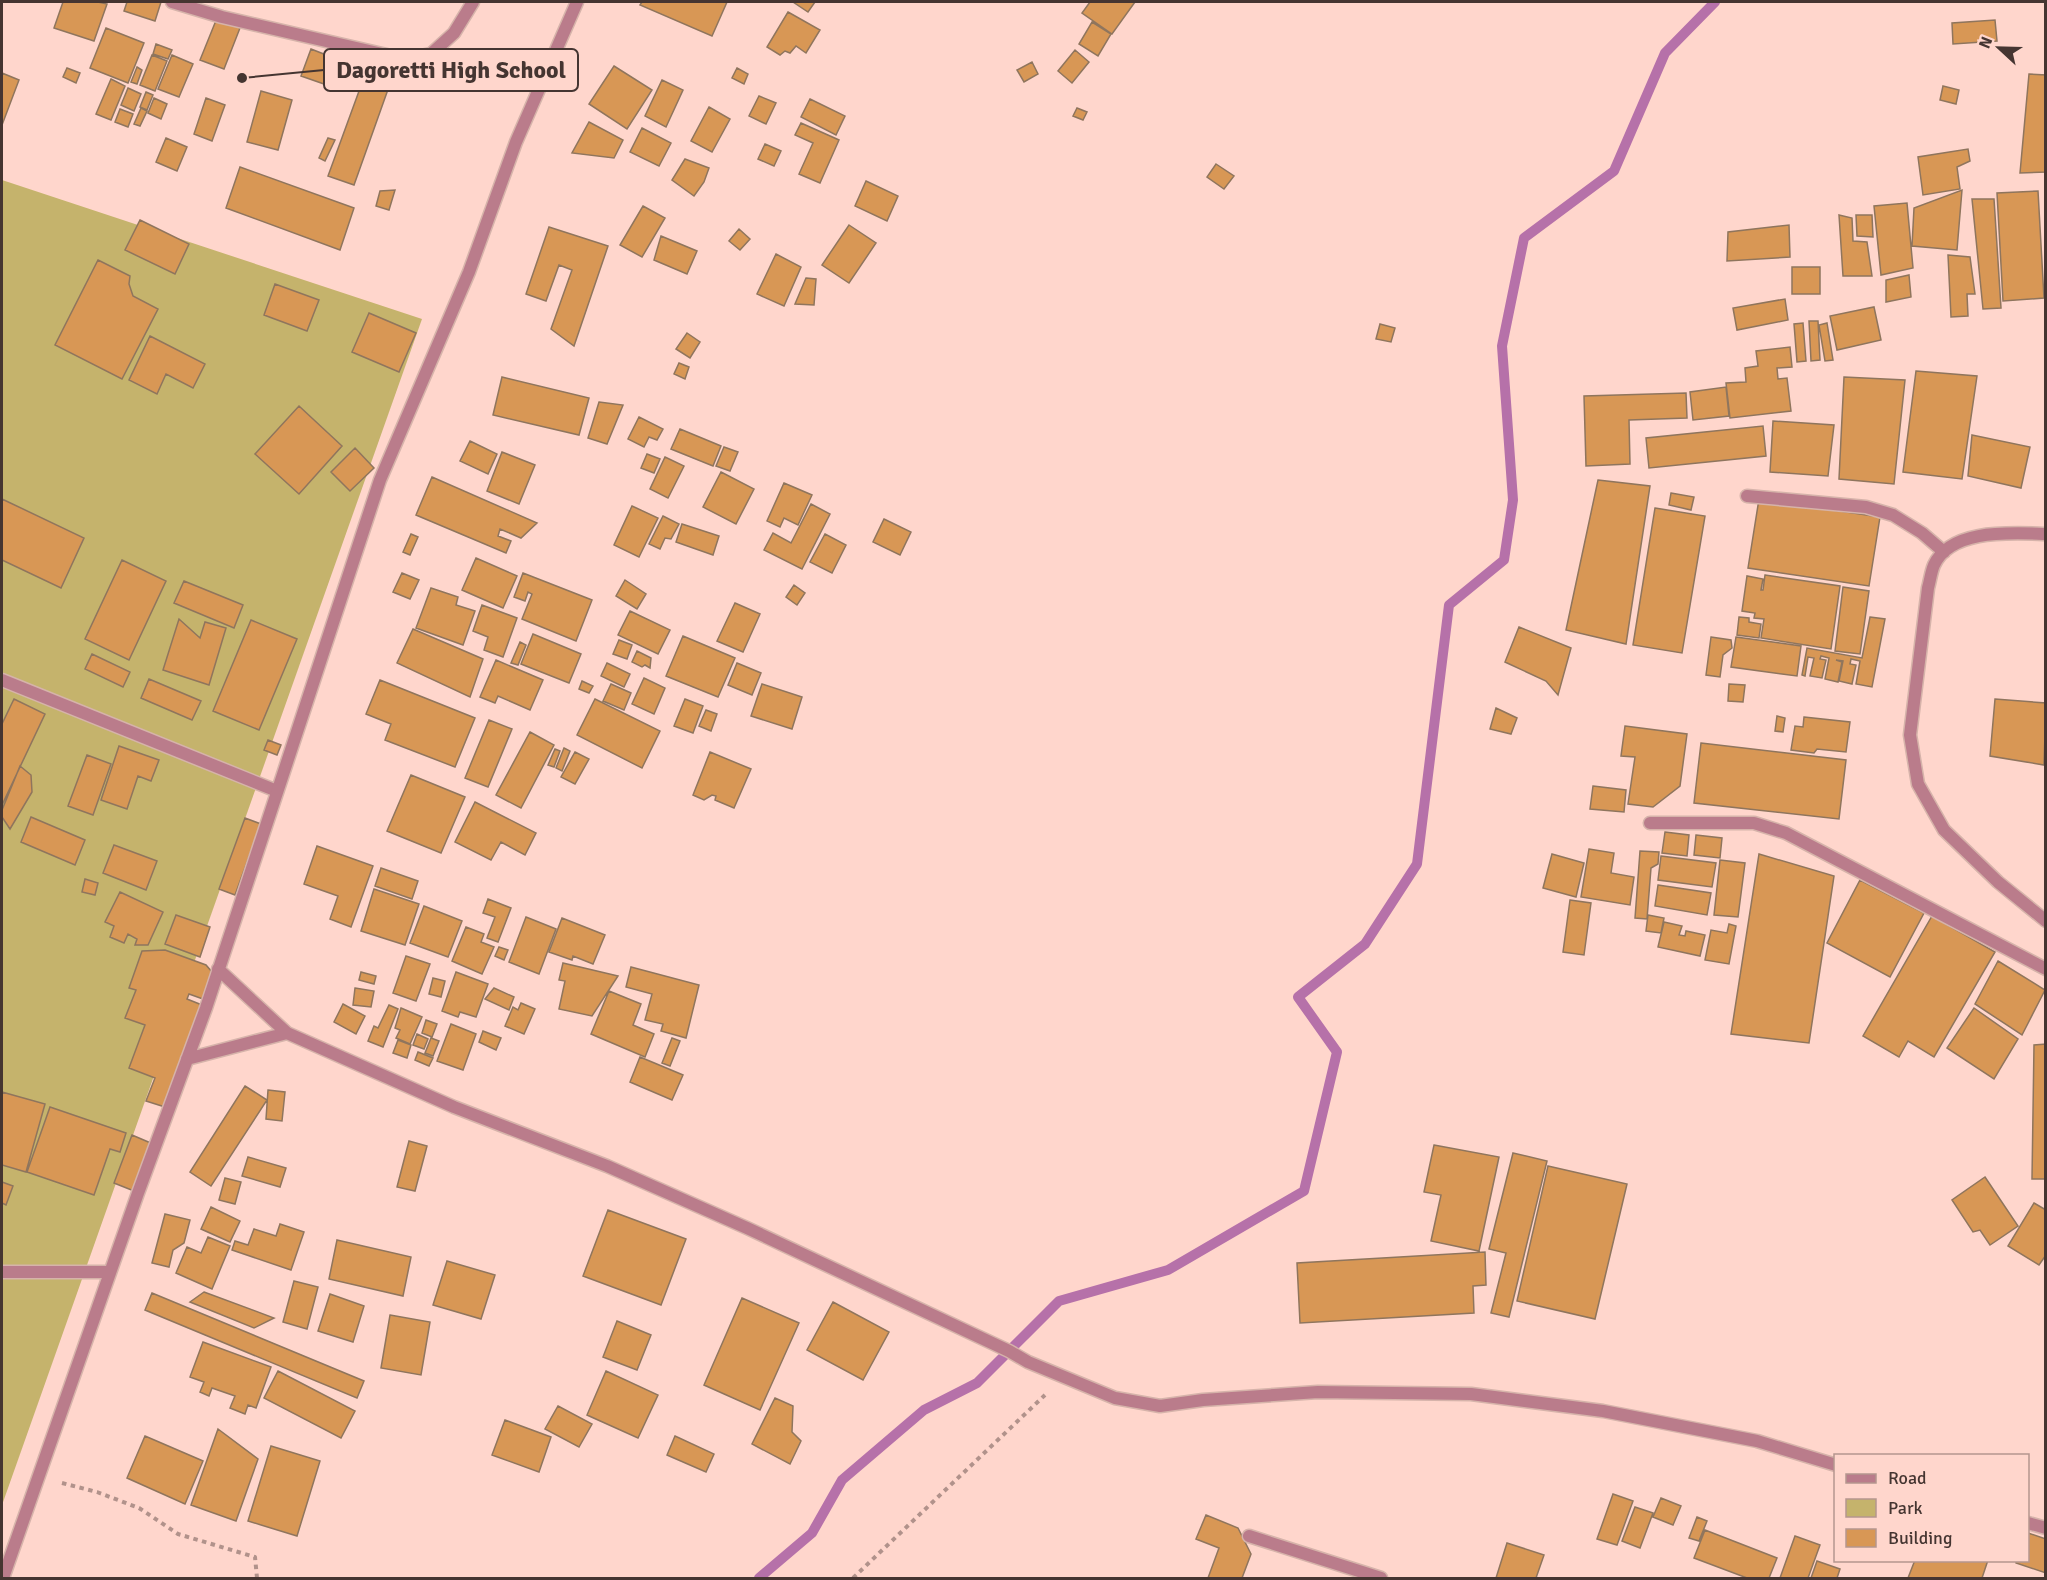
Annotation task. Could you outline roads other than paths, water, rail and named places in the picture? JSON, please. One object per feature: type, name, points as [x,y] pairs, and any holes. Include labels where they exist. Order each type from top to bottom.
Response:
[{"type":"street","points":[[172,2],[222,17],[404,59],[431,54],[454,33],[473,2]]},
{"type":"street","points":[[3,1578],[110,1272],[188,1059],[380,480],[469,272],[516,142],[577,2]]},
{"type":"street","points":[[1747,496],[1866,507],[1893,515],[1922,533],[1944,552]]},
{"type":"street","points":[[2046,534],[2004,533],[1965,539],[1951,545],[1934,565],[1928,588],[1910,735],[1918,784],[1944,830],[1998,882],[2046,921]]},
{"type":"street","points":[[2,680],[277,791]]},
{"type":"street","points":[[1650,823],[1754,823],[1786,833],[2046,969]]},
{"type":"street","points":[[218,969],[287,1033],[454,1107],[607,1166],[726,1218],[1063,1378],[1115,1398],[1160,1406],[1203,1400],[1318,1392],[1471,1394],[1603,1411],[1757,1441],[1834,1464]]},
{"type":"street","points":[[188,1059],[287,1033]]},
{"type":"street","points":[[2,1272],[110,1272]]},
{"type":"street","points":[[2029,1523],[2046,1528]]},
{"type":"street","points":[[1250,1536],[1381,1578]]},
{"type":"waterway","points":[[759,1578],[812,1533],[842,1480],[924,1410],[977,1383],[1059,1301],[1168,1270],[1304,1191],[1337,1052],[1298,997],[1365,944],[1417,864],[1449,605],[1504,560],[1513,500],[1502,346],[1524,238],[1614,171],[1665,53],[1715,2]]},
{"type":"place","name":"Dagoretti High School","points":[[242,78]]}]
